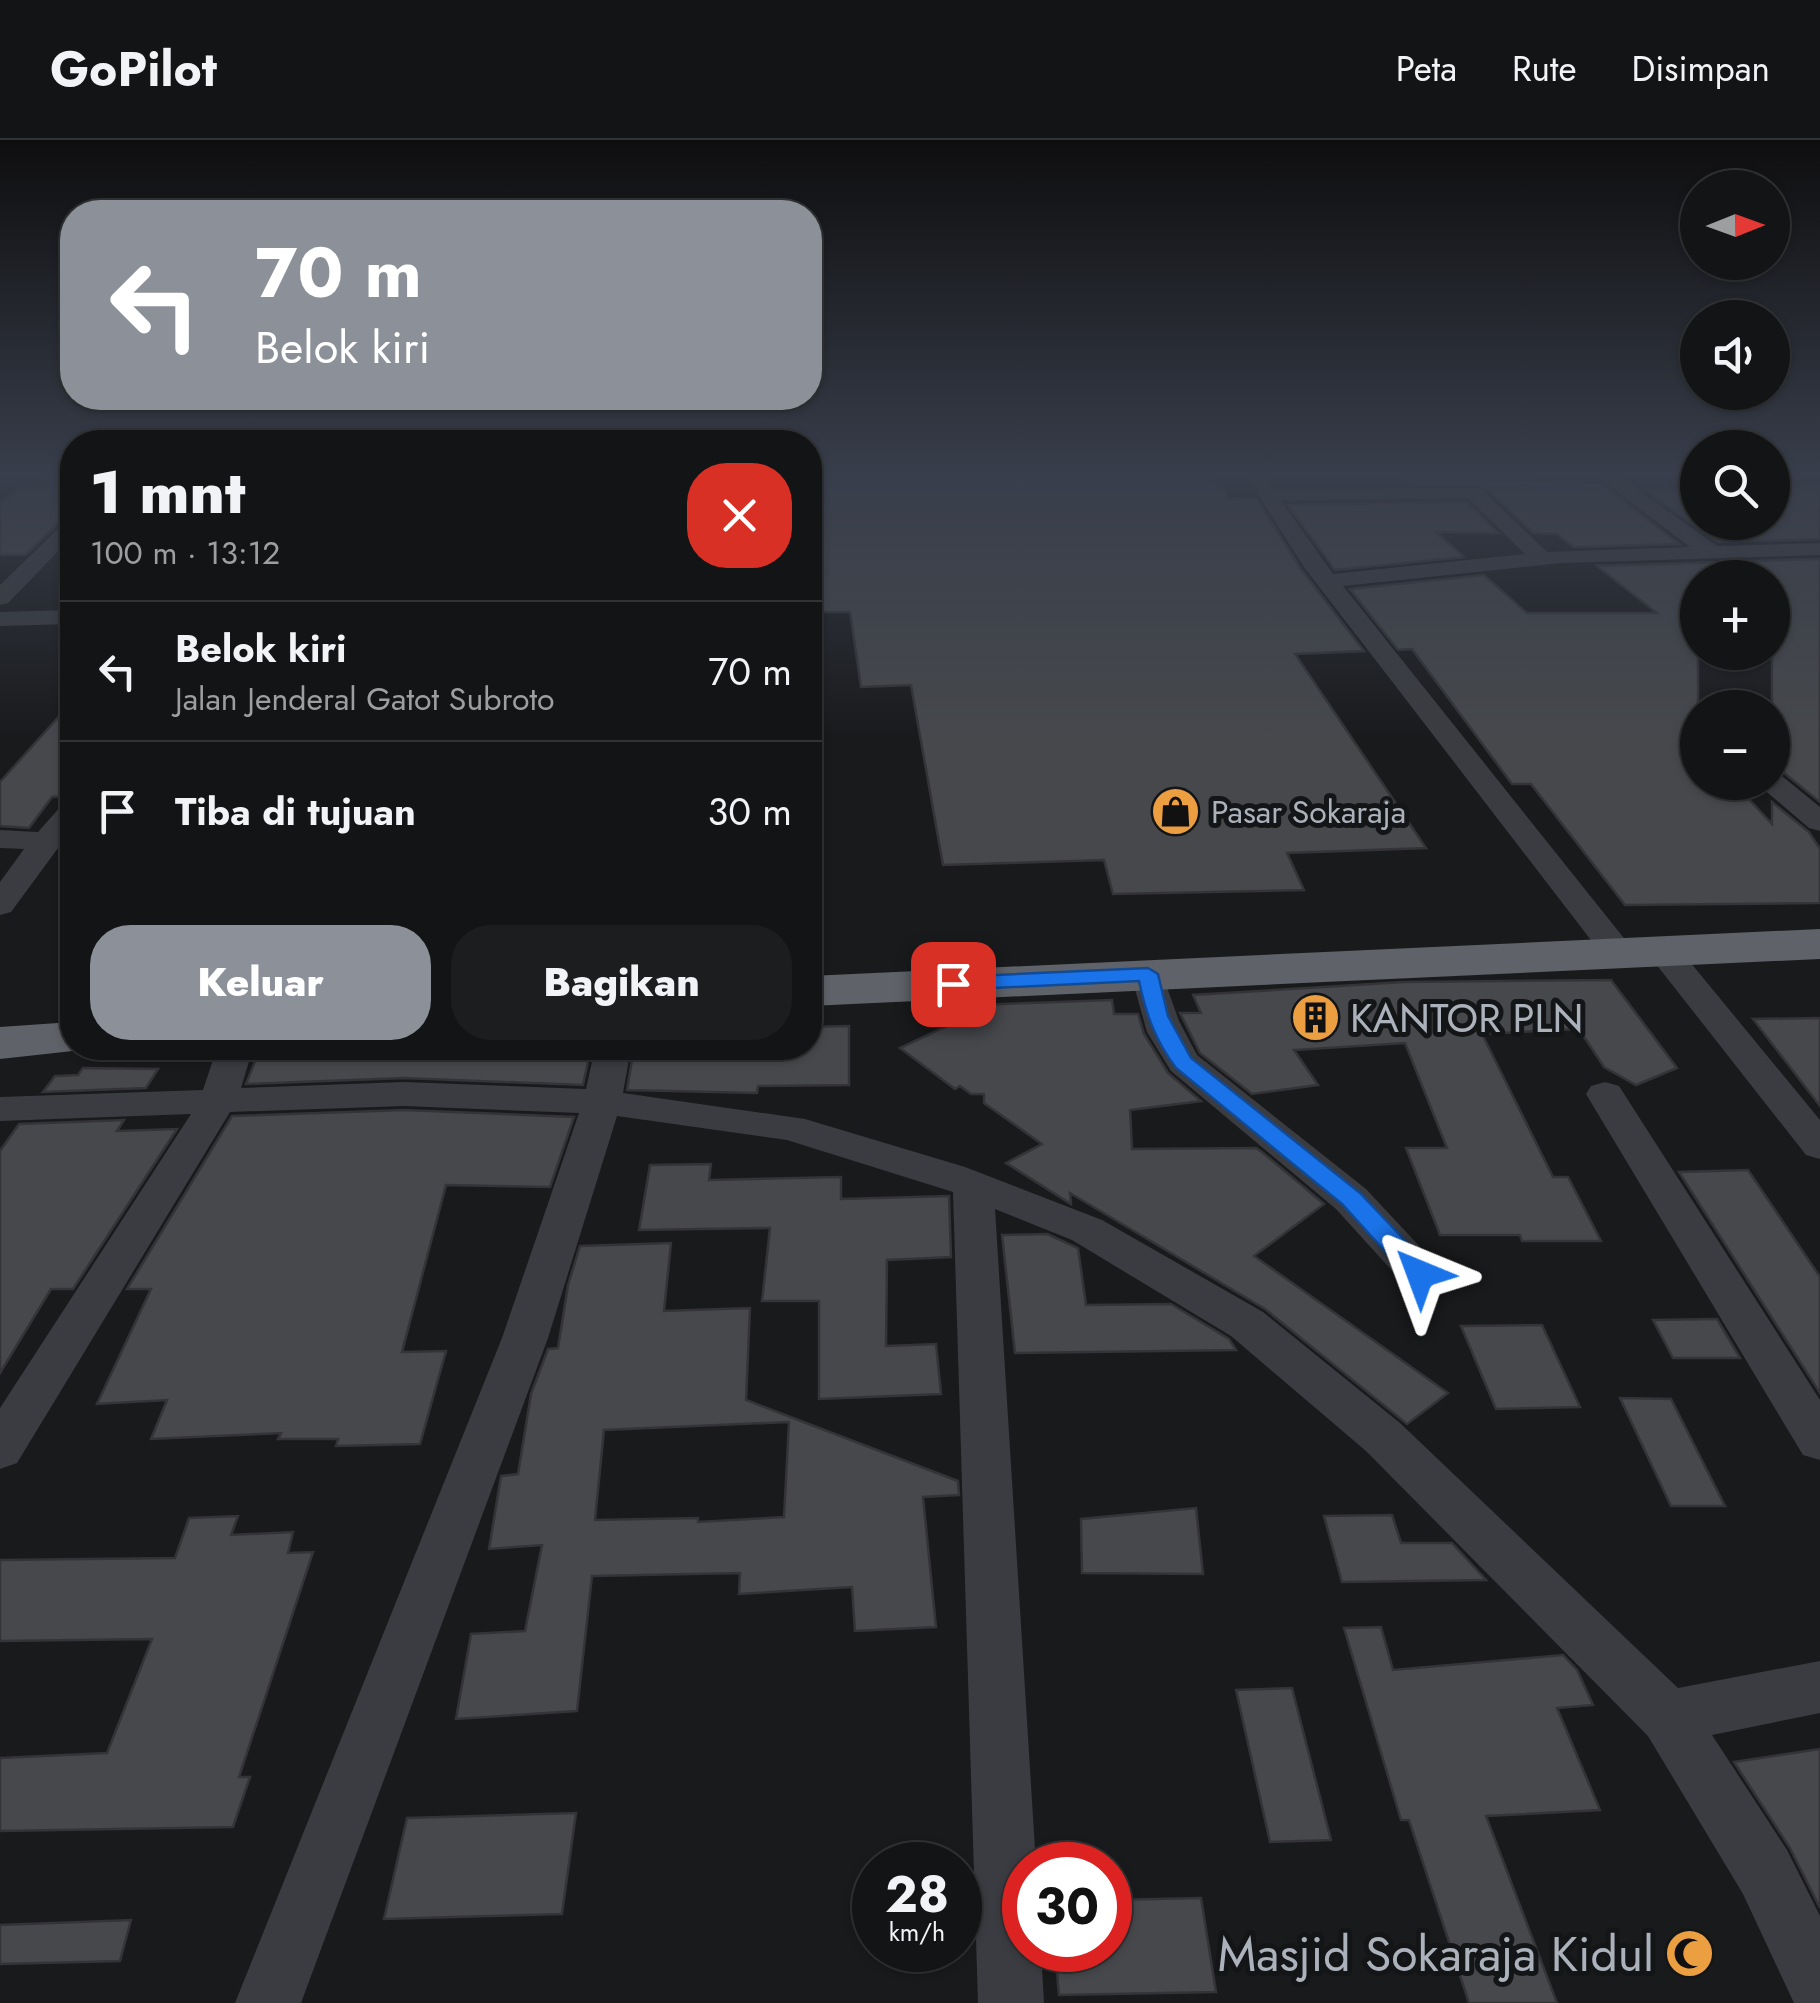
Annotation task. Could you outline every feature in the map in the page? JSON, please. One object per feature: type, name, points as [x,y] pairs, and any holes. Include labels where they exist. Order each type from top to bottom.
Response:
[{"type":"highway","points":[[822,990],[1820,944]]},
{"type":"highway","points":[[0,1044],[60,1039]]},
{"type":"street","points":[[0,598],[34,564]]},
{"type":"street","points":[[1297,564],[1321,572],[1458,564]]},
{"type":"street","points":[[1315,564],[1642,953],[1820,1146]]},
{"type":"street","points":[[0,619],[60,617]]},
{"type":"street","points":[[1790,797],[1820,822]]},
{"type":"street","points":[[0,905],[60,825]]},
{"type":"street","points":[[0,839],[30,839],[41,848]]},
{"type":"street","points":[[1148,974],[1157,1016],[1170,1045],[1184,1063],[1351,1198],[1420,1274]]},
{"type":"street","points":[[0,1449],[218,1100],[230,1060]]},
{"type":"street","points":[[268,2003],[525,1338],[602,1102],[611,1060]]},
{"type":"street","points":[[0,1110],[404,1094],[602,1102],[791,1128],[973,1184],[1088,1230],[1247,1324],[1383,1437],[1668,1717],[1764,1872],[1820,1986]]},
{"type":"street","points":[[1604,1094],[1820,1441]]},
{"type":"street","points":[[973,1184],[1011,2003]]},
{"type":"street","points":[[1668,1717],[1820,1687]]},
{"type":"building","points":[[822,564],[1298,564],[1364,651],[1295,654],[1426,848],[1287,853],[1304,890],[1113,894],[1104,860],[943,865],[911,685],[861,687],[850,612],[822,612]]},
{"type":"building","points":[[1331,564],[1395,564],[1335,570]]},
{"type":"building","points":[[1680,564],[1680,670],[1698,670],[1698,690],[1680,690],[1680,800],[1750,800],[1772,824],[1772,802],[1809,832],[1820,849],[1820,903],[1625,905],[1531,784],[1512,784],[1412,649],[1398,650],[1350,589],[1484,575],[1527,613],[1657,613],[1597,566]]},
{"type":"building","points":[[1790,564],[1820,564],[1820,802],[1790,778],[1790,690],[1772,690],[1772,670],[1790,670]]},
{"type":"building","points":[[60,715],[60,797],[52,797],[29,828],[0,826],[0,782]]},
{"type":"building","points":[[1611,980],[1677,1068],[1636,1085],[1604,1067],[1579,1029],[1482,1034],[1553,1177],[1568,1177],[1601,1241],[1440,1235],[1406,1148],[1447,1148],[1405,1043],[1294,1050],[1318,1085],[1252,1094],[1200,1053],[1180,1013],[1201,1013],[1193,995],[1404,982]]},
{"type":"building","points":[[1112,1000],[1114,1014],[1138,1014],[1144,1034],[1168,1073],[1201,1101],[1130,1110],[1132,1149],[1256,1148],[1262,1152],[1324,1204],[1254,1256],[1448,1393],[1407,1424],[1265,1309],[1070,1193],[1071,1204],[1006,1163],[1042,1144],[984,1103],[984,1094],[971,1094],[960,1086],[955,1089],[900,1048],[949,1025],[946,1006]]},
{"type":"building","points":[[1820,1018],[1820,1106],[1753,1019]]},
{"type":"building","points":[[849,1026],[849,1085],[758,1086],[757,1093],[627,1090],[632,1060],[822,1060],[822,1027]]},
{"type":"building","points":[[256,1060],[588,1060],[583,1085],[404,1078],[246,1084]]},
{"type":"building","points":[[83,1068],[158,1069],[146,1088],[43,1092],[55,1076],[78,1075]]},
{"type":"building","points":[[404,1110],[574,1117],[550,1187],[446,1185],[402,1352],[446,1351],[420,1444],[336,1446],[338,1439],[278,1439],[281,1433],[151,1439],[167,1400],[97,1404],[151,1289],[127,1289],[232,1116]]},
{"type":"building","points":[[124,1120],[117,1131],[177,1129],[73,1289],[51,1289],[0,1373],[0,1151],[19,1124]]},
{"type":"building","points":[[711,1164],[709,1180],[841,1177],[841,1199],[949,1196],[951,1257],[887,1260],[886,1346],[936,1344],[941,1394],[819,1399],[819,1301],[762,1301],[770,1228],[639,1230],[650,1165]]},
{"type":"building","points":[[1748,1170],[1820,1277],[1820,1393],[1679,1172]]},
{"type":"building","points":[[1047,1234],[1078,1248],[1086,1305],[1171,1304],[1229,1339],[1236,1350],[1015,1353],[1002,1235]]},
{"type":"building","points":[[671,1243],[664,1311],[750,1308],[746,1400],[958,1481],[959,1495],[923,1497],[936,1627],[855,1631],[852,1587],[739,1594],[740,1573],[592,1576],[577,1711],[456,1719],[471,1634],[525,1631],[542,1545],[489,1549],[501,1476],[518,1474],[531,1394],[548,1349],[558,1348],[568,1285],[580,1246]],"holes":[[[789,1422],[784,1517],[698,1522],[698,1518],[595,1520],[604,1430]]]},
{"type":"building","points":[[1717,1319],[1740,1358],[1673,1358],[1653,1320]]},
{"type":"building","points":[[1542,1325],[1580,1407],[1496,1409],[1461,1326]]},
{"type":"building","points":[[1620,1398],[1671,1399],[1725,1506],[1671,1506]]},
{"type":"building","points":[[1196,1508],[1203,1574],[1082,1573],[1081,1519]]},
{"type":"building","points":[[1392,1515],[1401,1543],[1452,1543],[1486,1580],[1342,1582],[1324,1516]]},
{"type":"building","points":[[238,1516],[231,1535],[293,1532],[288,1553],[313,1552],[239,1777],[250,1777],[233,1827],[0,1831],[0,1758],[107,1753],[152,1639],[0,1641],[0,1560],[175,1558],[189,1518]]},
{"type":"building","points":[[1381,1627],[1393,1670],[1563,1655],[1577,1670],[1593,1705],[1557,1708],[1600,1810],[1486,1816],[1557,2003],[1469,2003],[1409,1820],[1401,1820],[1344,1628]]},
{"type":"building","points":[[1292,1688],[1331,1840],[1270,1842],[1236,1690]]},
{"type":"building","points":[[1820,1749],[1820,1908],[1790,1848],[1734,1762]]},
{"type":"building","points":[[576,1813],[562,1914],[384,1919],[407,1818]]},
{"type":"building","points":[[1201,1898],[1216,1992],[1059,1995],[1057,1972],[1132,1972],[1132,1900]]},
{"type":"building","points":[[131,1920],[120,1961],[0,1964],[0,1925]]},
{"type":"place","name":"Pasar Sokaraja","points":[[1176,812]]},
{"type":"place","name":"KANTOR PLN","points":[[1315,1018]]},
{"type":"place","name":"Masjid Sokaraja Kidul","points":[[1689,1954]]},
{"type":"route","points":[[953,984],[1148,974],[1157,1016],[1170,1045],[1184,1063],[1351,1198],[1420,1274]]}]
